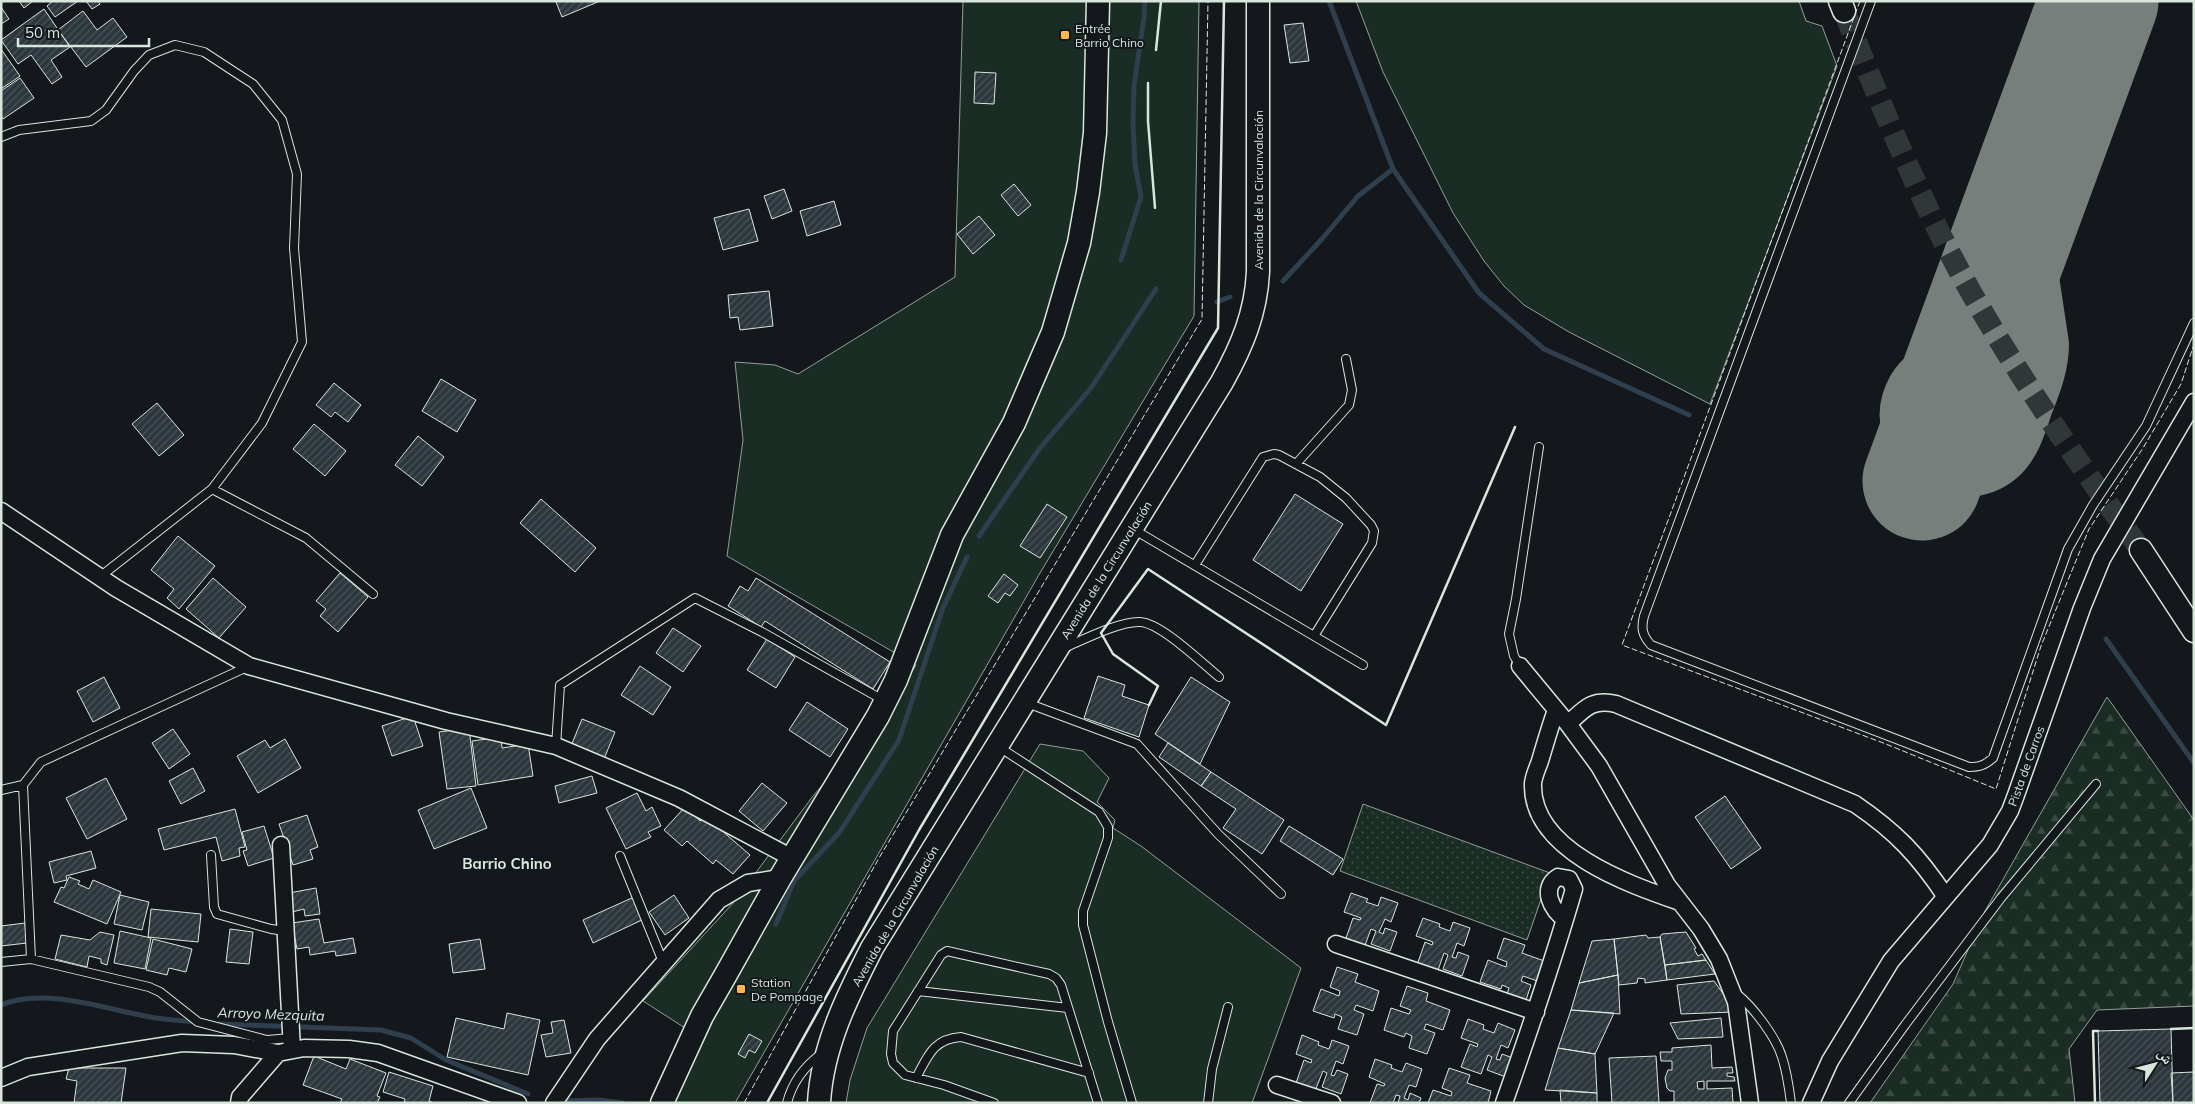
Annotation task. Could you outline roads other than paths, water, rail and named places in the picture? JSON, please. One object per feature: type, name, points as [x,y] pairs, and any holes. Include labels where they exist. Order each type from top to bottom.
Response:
[{"type":"main road","points":[[662,1103],[702,1016],[780,878],[886,701],[896,680],[952,535],[1014,423],[1053,332],[1079,243],[1088,192],[1095,133],[1098,1]]},
{"type":"main road","name":"Avenida de la Circunvalación","points":[[820,1103],[828,1049],[841,1013],[872,948],[1222,382],[1248,330],[1254,308],[1258,272],[1258,1]]},
{"type":"main road","points":[[2141,550],[2194,631]]},
{"type":"street","name":"Pista de Carros","points":[[1811,1103],[1830,1061],[1891,961],[1990,845],[2010,811],[2082,608],[2102,559],[2194,402]]},
{"type":"street","points":[[1,511],[101,576],[116,588],[249,666],[446,721],[556,746],[679,798],[792,858]]},
{"type":"street","points":[[1520,666],[1568,724],[1598,766],[1667,885],[1711,944],[1732,990],[1738,1016],[1750,1103]]},
{"type":"street","points":[[1568,724],[1583,710],[1598,702],[1616,704],[1855,804],[1883,823],[1904,842],[1926,867],[1946,897]]},
{"type":"street","points":[[1556,710],[1533,781],[1535,800],[1540,818],[1551,834],[1590,863],[1634,886],[1680,902]]},
{"type":"street","points":[[239,1103],[240,1097],[287,1047],[286,931],[281,845]]},
{"type":"street","points":[[554,1103],[597,1039],[719,900],[748,883],[780,878]]},
{"type":"street","points":[[1504,1103],[1536,1012],[1565,920]]},
{"type":"street","points":[[1336,944],[1536,1012]]},
{"type":"street","points":[[1,1078],[28,1067],[182,1043],[350,1048],[378,1053],[518,1103]]},
{"type":"street","points":[[1277,1085],[1332,1103]]},
{"type":"lane","points":[[1871,1],[1644,616],[1642,626],[1644,636],[1650,645],[1969,767],[1987,764],[1993,758],[2068,549],[2093,505],[2146,426],[2194,323]]},
{"type":"lane","points":[[1,136],[19,130],[91,121],[106,110],[134,71],[149,55],[175,45],[204,52],[253,84],[282,120],[297,174],[294,248],[302,342],[262,423],[212,489],[101,576]]},
{"type":"lane","points":[[1296,464],[1349,405],[1352,390],[1346,359]]},
{"type":"lane","points":[[1520,666],[1514,656],[1509,634],[1516,603],[1539,447]]},
{"type":"lane","points":[[1195,565],[1259,462],[1264,458],[1274,454],[1320,477],[1346,498],[1371,525],[1374,531],[1372,543],[1314,636]]},
{"type":"lane","points":[[212,489],[306,538],[373,594]]},
{"type":"lane","points":[[1132,528],[1363,665]]},
{"type":"lane","points":[[556,746],[560,685],[695,598],[762,632],[886,701]]},
{"type":"lane","points":[[1056,651],[1101,632],[1132,622],[1142,622],[1158,629],[1219,677]]},
{"type":"lane","points":[[31,960],[23,785],[40,762],[249,666]]},
{"type":"lane","points":[[1025,702],[1137,744],[1218,834],[1281,894]]},
{"type":"lane","points":[[997,746],[1098,812],[1108,827],[1108,838],[1083,911],[1083,925],[1108,1022],[1132,1103]]},
{"type":"lane","points":[[1849,1103],[2001,898],[2096,784]]},
{"type":"lane","points":[[1,790],[23,785]]},
{"type":"lane","points":[[211,855],[214,907],[217,914],[286,931]]},
{"type":"lane","points":[[620,856],[663,962]]},
{"type":"lane","points":[[994,1103],[944,1085],[905,1075],[893,1063],[891,1043],[893,1032],[941,955],[950,951],[1049,974],[1056,978],[1061,985],[1098,1103]]},
{"type":"lane","points":[[1,962],[31,960],[149,987],[160,992],[198,1022],[287,1047]]},
{"type":"lane","points":[[1732,990],[1746,1002],[1775,1042],[1782,1055],[1791,1103]]},
{"type":"lane","points":[[918,991],[1068,1008]]},
{"type":"lane","points":[[1208,1103],[1212,1069],[1228,1007]]},
{"type":"lane","points":[[916,1078],[932,1050],[945,1040],[961,1037],[1089,1073]]},
{"type":"lane","points":[[787,1103],[797,1080],[816,1058],[828,1049]]},
{"type":"waterway","points":[[1121,260],[1141,197],[1135,164],[1133,125],[1134,86],[1145,1]]},
{"type":"waterway","points":[[1329,1],[1393,169],[1479,293],[1544,349],[1689,415]]},
{"type":"waterway","points":[[1283,281],[1358,196],[1393,169]]},
{"type":"waterway","points":[[979,536],[1040,448],[1091,388],[1156,289]]},
{"type":"waterway","points":[[1217,302],[1230,297]]},
{"type":"waterway","points":[[776,924],[794,881],[839,833],[899,740],[943,608],[967,557]]},
{"type":"waterway","points":[[2106,639],[2194,763]]},
{"type":"waterway","name":"Arroyo Mezquita","points":[[1,1005],[19,1000],[38,998],[58,999],[156,1018],[198,1022]]},
{"type":"waterway","name":"Arroyo Mezquita","points":[[219,1024],[381,1030],[411,1038],[446,1060],[528,1094]]},
{"type":"waterway","points":[[565,1101],[598,1100],[623,1103]]},
{"type":"tunnel","points":[[1844,11],[1919,190],[1953,260],[2011,360],[2096,488],[2141,550]]},
{"type":"place","name":"Entrée Barrio Chino","points":[[1065,35]]},
{"type":"place","name":"Station De Pompage","points":[[741,989]]},
{"type":"district","name":"Barrio Chino","points":[[507,863]]}]
